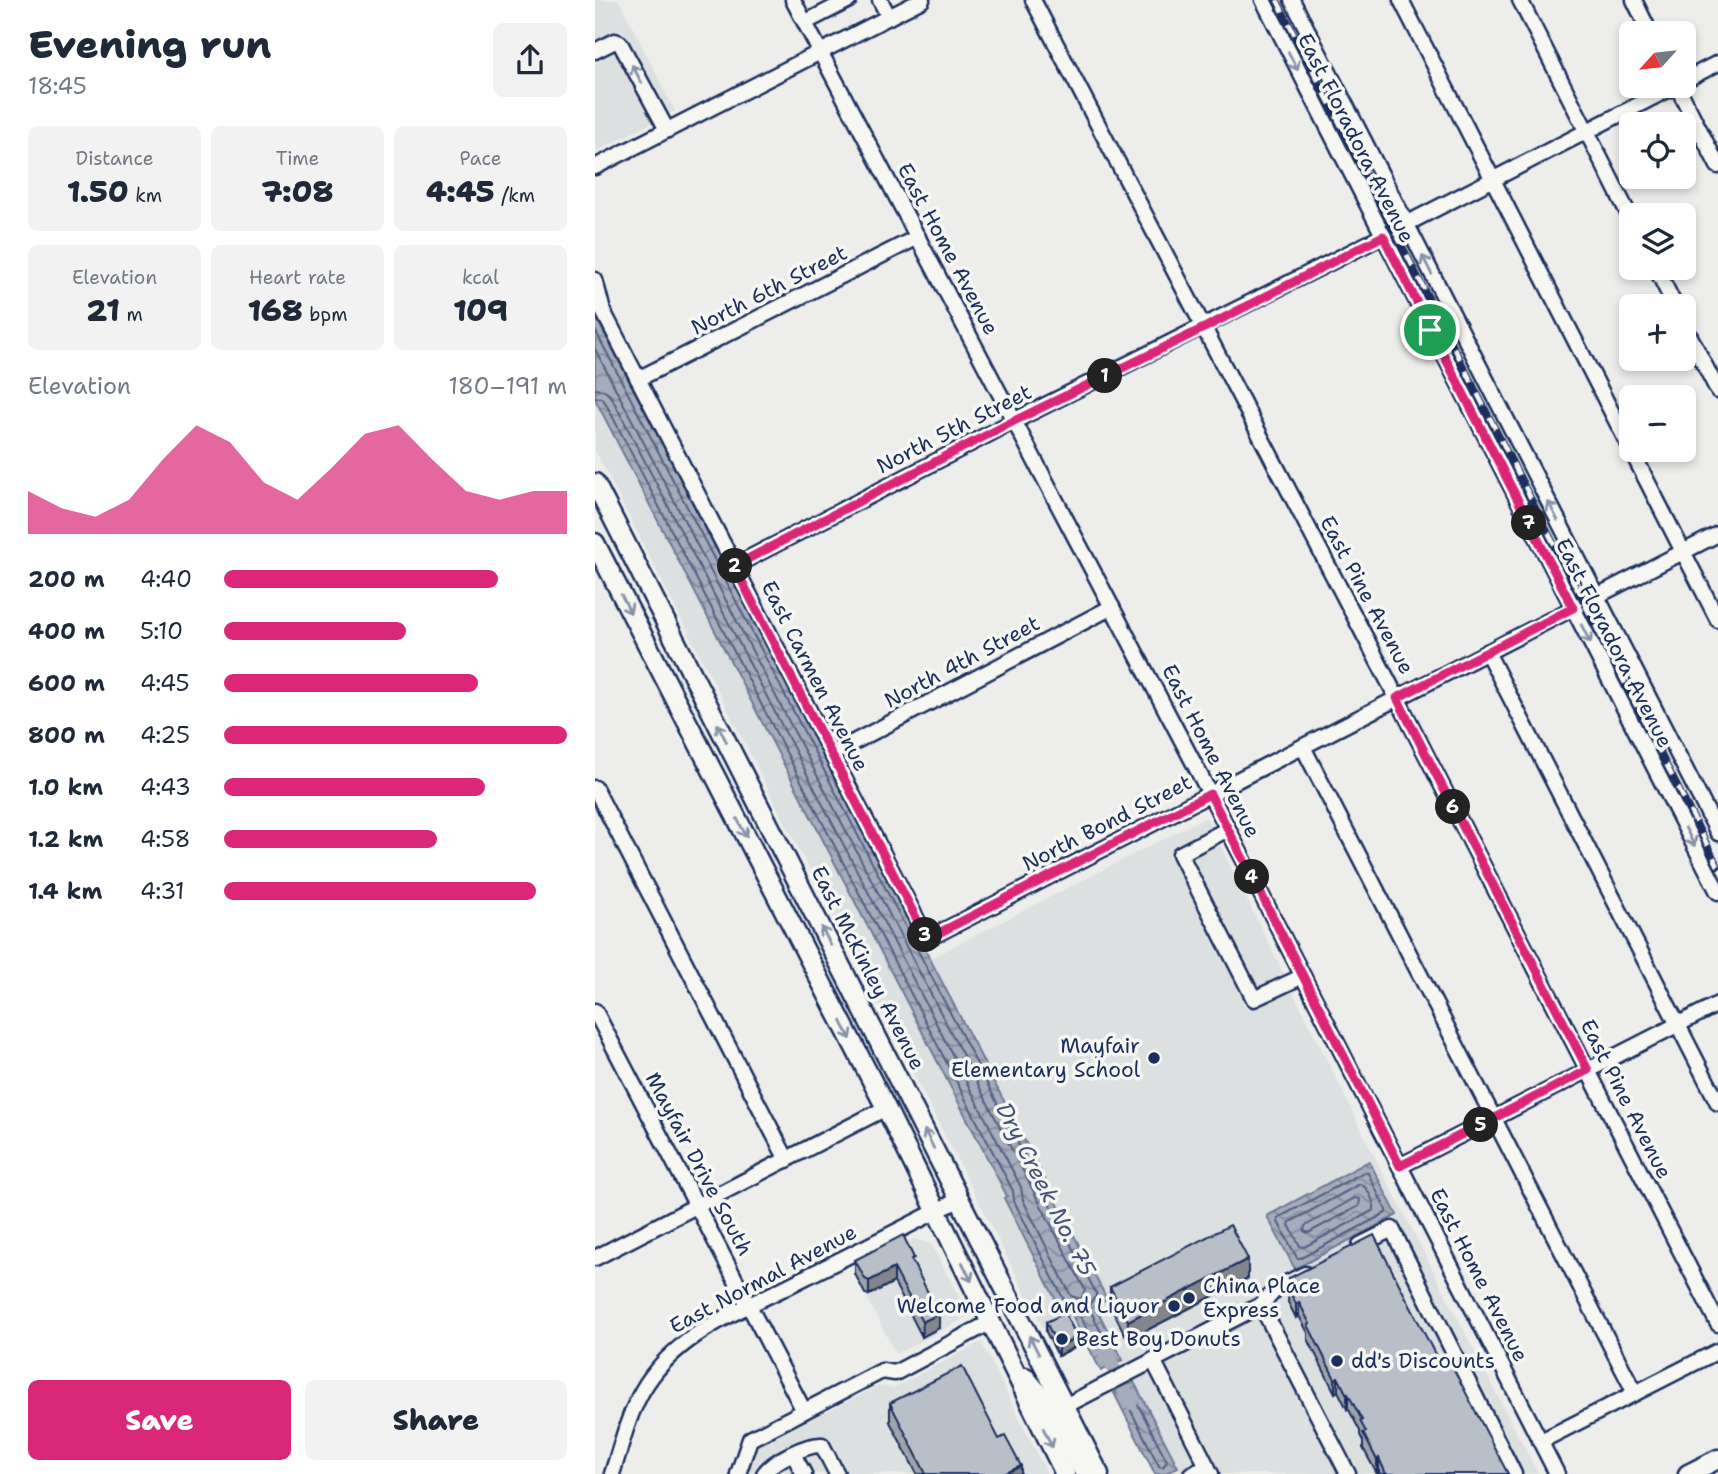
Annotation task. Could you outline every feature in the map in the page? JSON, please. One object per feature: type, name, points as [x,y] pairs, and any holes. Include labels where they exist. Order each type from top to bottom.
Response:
[{"type":"main road","name":"East McKinley Avenue","points":[[595,483],[1099,1474]]},
{"type":"main road","points":[[595,506],[626,544]]},
{"type":"main road","points":[[595,543],[886,1108],[1065,1474]]},
{"type":"main road","points":[[1009,1359],[1050,1407],[1085,1474]]},
{"type":"main road","points":[[1688,1474],[1718,1458]]},
{"type":"street","name":"East Home Avenue","points":[[793,0],[1210,794],[1557,1474]]},
{"type":"street","points":[[806,22],[849,0]]},
{"type":"street","points":[[880,0],[889,17]]},
{"type":"street","points":[[595,167],[922,0]]},
{"type":"street","name":"East Pine Avenue","points":[[1033,0],[1397,698],[1718,1324]]},
{"type":"street","name":"East Floradora Avenue","points":[[1263,0],[1718,892]]},
{"type":"street","name":"East Floradora Avenue","points":[[1292,0],[1718,833]]},
{"type":"street","points":[[1401,0],[1718,620]]},
{"type":"street","points":[[1520,0],[1623,203]]},
{"type":"street","points":[[1633,0],[1644,21]]},
{"type":"street","points":[[595,51],[615,41],[621,43],[667,130]]},
{"type":"street","points":[[1696,74],[1718,63]]},
{"type":"street","points":[[1406,224],[1652,98]]},
{"type":"street","points":[[1682,98],[1718,166]]},
{"type":"street","name":"North 5th Street","points":[[734,566],[1014,421],[1383,236]]},
{"type":"street","name":"North 6th Street","points":[[638,379],[918,237]]},
{"type":"street","name":"East Carmen Avenue","points":[[595,280],[603,311],[927,939]]},
{"type":"street","points":[[1696,348],[1718,391]]},
{"type":"street","name":"North Bond Street","points":[[927,939],[1718,534]]},
{"type":"street","name":"North 4th Street","points":[[831,754],[1112,607]]},
{"type":"street","points":[[1487,652],[1718,1103]]},
{"type":"street","points":[[1303,747],[1635,1393]]},
{"type":"street","points":[[595,788],[787,1160]]},
{"type":"street","points":[[1228,829],[1180,854],[1186,866],[1254,999],[1303,976]]},
{"type":"street","points":[[1400,1166],[1718,1004]]},
{"type":"street","name":"Mayfair Drive South","points":[[595,1011],[804,1411]]},
{"type":"street","points":[[595,1258],[886,1108]]},
{"type":"street","name":"East Normal Avenue","points":[[612,1474],[636,1400],[671,1353],[691,1338],[750,1306],[960,1199]]},
{"type":"street","points":[[1345,1253],[1392,1229],[1514,1474]]},
{"type":"street","points":[[1065,1406],[1261,1305],[1278,1287],[1321,1265]]},
{"type":"street","points":[[1261,1305],[1348,1474]]},
{"type":"street","points":[[738,1474],[750,1439],[882,1371],[895,1373],[991,1322]]},
{"type":"street","points":[[1541,1441],[1718,1351]]},
{"type":"street","points":[[1153,1360],[1209,1470],[1191,1474]]},
{"type":"street","points":[[770,1471],[812,1444],[822,1445],[837,1474]]},
{"type":"street","points":[[793,1454],[804,1474]]},
{"type":"shaded area","points":[[595,0],[619,0],[675,111],[595,152]]},
{"type":"shaded area","points":[[595,399],[1008,1196],[1004,1198],[1064,1316],[1071,1312],[1087,1342],[1058,1357],[595,450]]},
{"type":"shaded area","points":[[1206,817],[1375,1157],[1538,1474],[1182,1474],[1095,1306],[1107,1298],[931,958]]},
{"type":"shaded area","points":[[914,1239],[931,1244],[969,1316],[896,1354],[853,1270]]},
{"type":"shaded area","points":[[981,1342],[1047,1474],[747,1474],[755,1447],[878,1386],[893,1388]]},
{"type":"water","points":[[595,315],[1107,1299],[1095,1306],[1123,1360],[1101,1371],[1071,1313],[1064,1316],[1004,1198],[1007,1196],[595,399]]},
{"type":"water","points":[[1369,1161],[1397,1215],[1295,1269],[1267,1216]]},
{"type":"water","points":[[1134,1382],[1178,1467],[1164,1474],[1155,1474],[1114,1393]]},
{"type":"building","points":[[1230,1225],[1248,1259],[1128,1321],[1110,1287]]},
{"type":"building","points":[[903,1235],[914,1258],[911,1259],[939,1314],[922,1322],[894,1268],[869,1281],[865,1279],[855,1260]]},
{"type":"building","points":[[1374,1235],[1440,1364],[1449,1360],[1508,1474],[1386,1474],[1379,1458],[1377,1460],[1363,1433],[1366,1432],[1360,1421],[1362,1420],[1338,1377],[1335,1379],[1299,1302],[1296,1304],[1288,1288],[1293,1286],[1289,1278]]},
{"type":"building","points":[[1065,1313],[1077,1337],[1058,1347],[1046,1322]]},
{"type":"building","points":[[962,1366],[999,1439],[1005,1436],[1021,1466],[1004,1474],[926,1474],[890,1403]]},
{"type":"waterway","name":"Dry Creek No. 75","points":[[1104,1349],[1131,1403]]},
{"type":"railway","points":[[1277,0],[1718,866]]},
{"type":"place","name":"Mayfair Elementary School","points":[[1154,1058]]},
{"type":"place","name":"China Place Express","points":[[1189,1298]]},
{"type":"place","name":"Welcome Food and Liquor","points":[[1174,1306]]},
{"type":"place","name":"Best Boy Donuts","points":[[1062,1339]]},
{"type":"place","name":"dd's Discounts","points":[[1337,1361]]},
{"type":"route","points":[[1383,236],[1430,330],[1573,608],[1397,698],[1588,1070],[1400,1166],[1210,794],[927,939],[734,566],[1014,421],[1383,236]]}]
